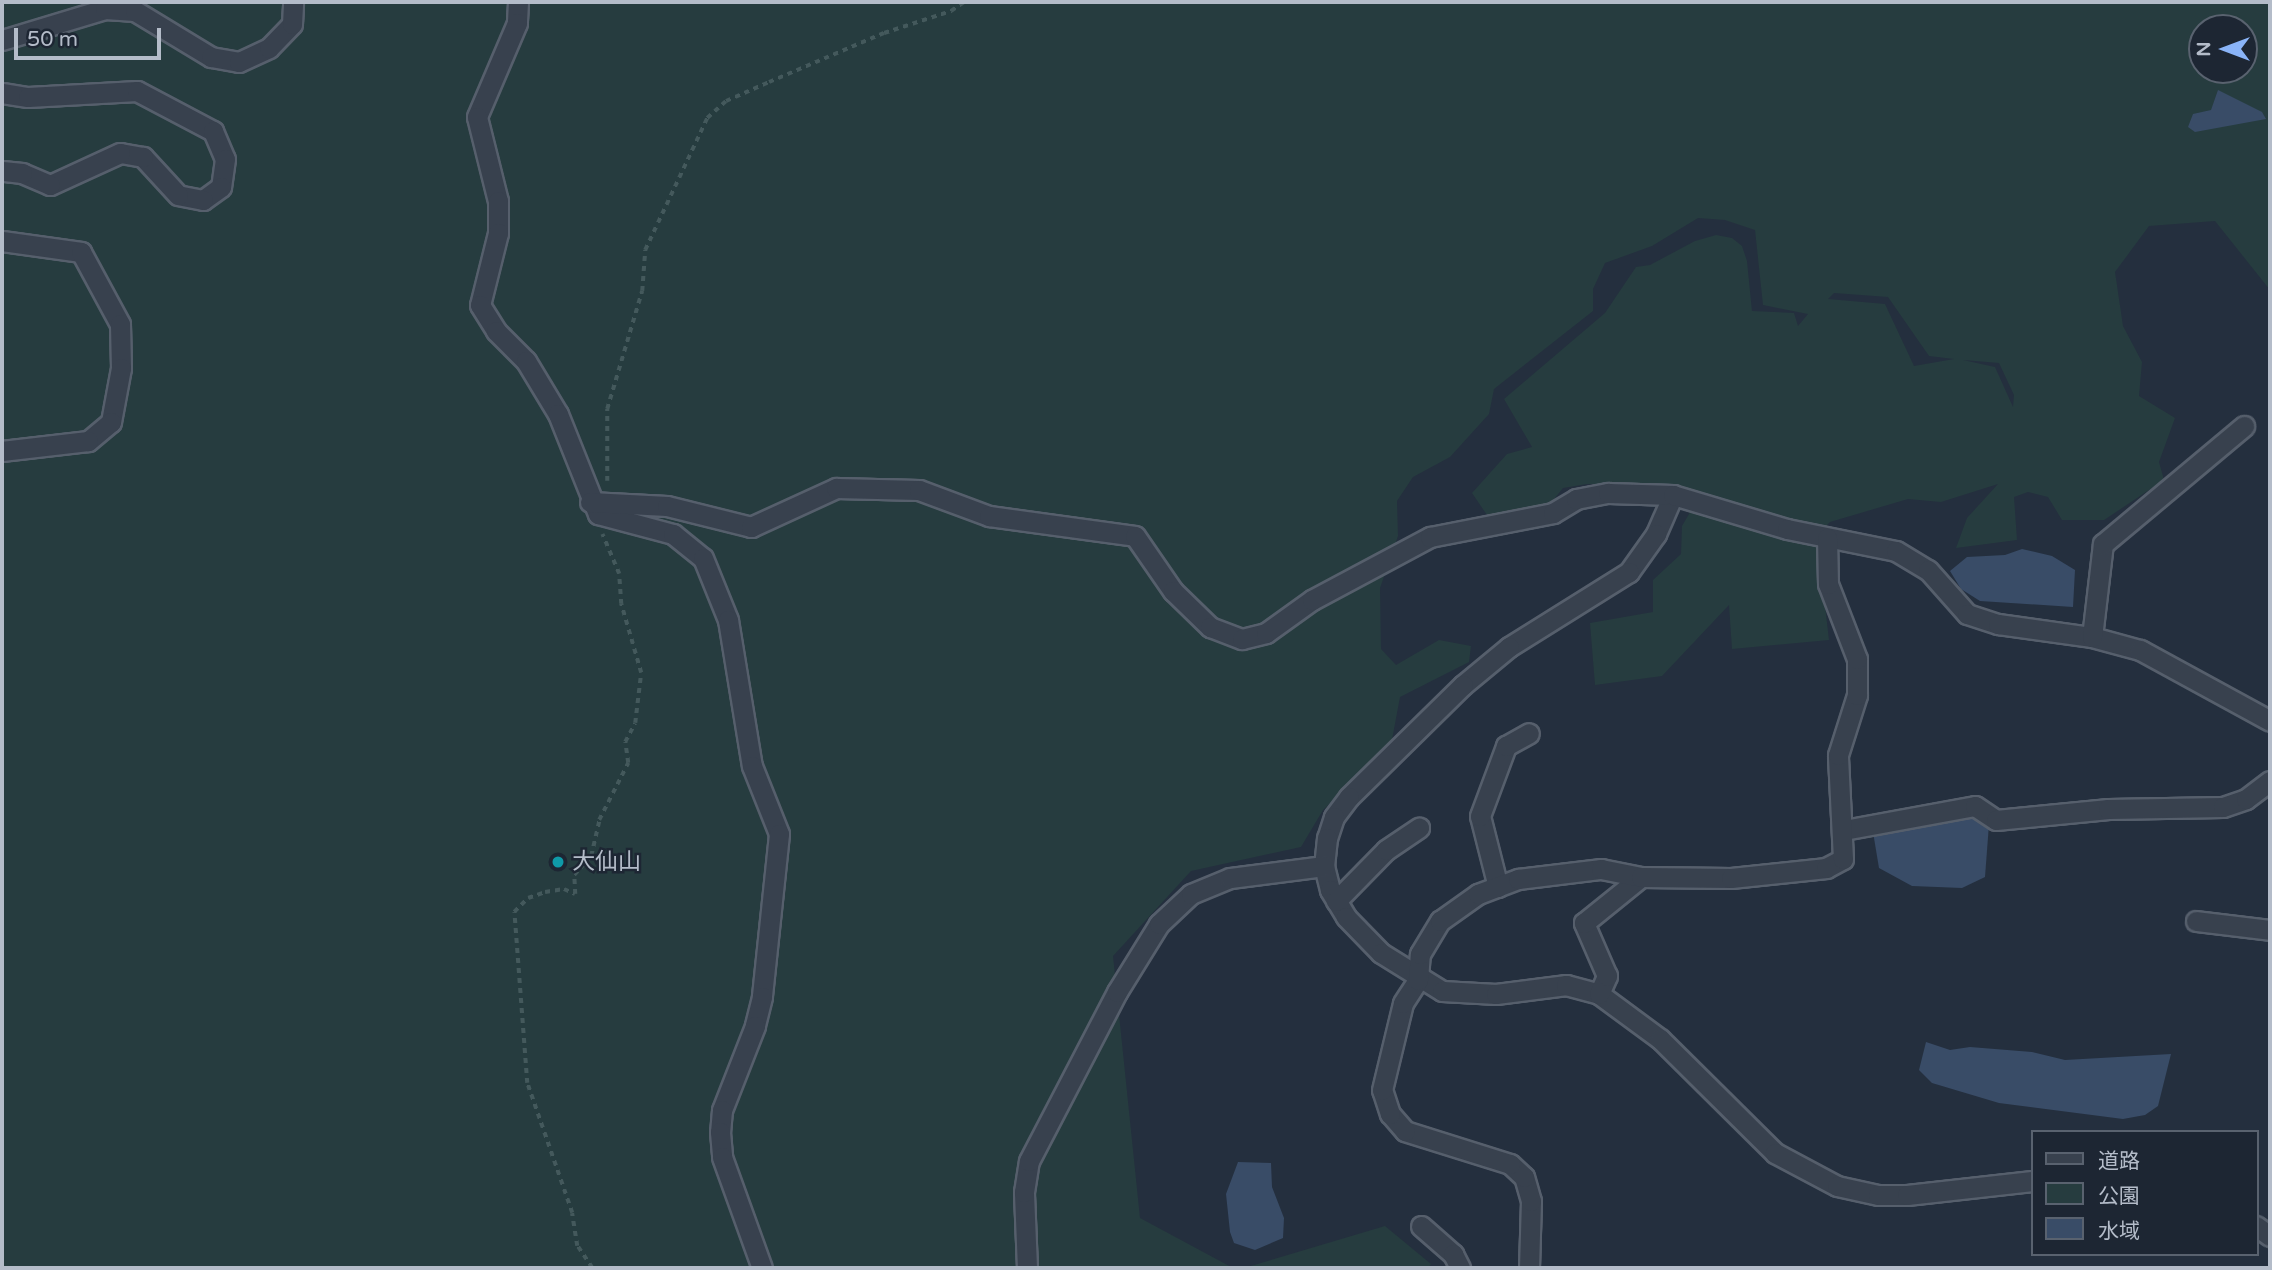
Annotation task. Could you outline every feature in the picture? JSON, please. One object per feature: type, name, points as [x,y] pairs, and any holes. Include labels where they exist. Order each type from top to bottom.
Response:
[{"type":"street","points":[[2,40],[105,9],[135,11],[211,57],[239,62],[269,48],[292,24],[293,2]]},
{"type":"street","points":[[518,2],[517,23],[477,117],[498,201],[498,233],[480,305],[496,331],[526,361],[558,414],[596,507],[673,534],[703,558],[728,620],[752,766],[775,816],[778,842],[768,903],[762,997],[755,1026],[722,1110],[720,1132],[722,1157],[762,1268]]},
{"type":"street","points":[[2,93],[28,97],[137,91],[213,131],[225,159],[221,187],[203,200],[178,195],[143,157],[120,153],[50,185],[22,173],[2,171]]},
{"type":"street","points":[[2,241],[81,252],[120,324],[121,368],[111,422],[88,441],[2,451]]},
{"type":"street","points":[[2092,637],[2103,544],[2244,426]]},
{"type":"street","points":[[596,507],[638,502],[667,506],[751,527],[836,488],[919,490],[989,516],[1135,536],[1172,590],[1210,628],[1242,639],[1266,633],[1312,600],[1430,537],[1553,513],[1576,499],[1608,493],[1673,495],[1828,538],[1896,551],[1928,570],[1968,614],[1998,625],[2092,637],[2140,650],[2270,721]]},
{"type":"street","points":[[1673,495],[1656,534],[1629,572],[1509,647],[1463,685],[1349,797],[1334,817],[1324,866],[1336,901],[1381,953],[1418,979],[1442,991],[1467,995],[1566,985],[1598,994],[1660,1039],[1775,1153],[1810,1175],[1878,1195],[1947,1192],[2030,1181]]},
{"type":"street","points":[[1529,1268],[1531,1201],[1524,1177],[1510,1164],[1405,1131],[1390,1114],[1382,1090],[1403,1003],[1418,979],[1420,954],[1440,921],[1478,894],[1518,879],[1601,869],[1641,877],[1731,878],[1826,868],[1843,859],[1844,830],[1838,755],[1857,695],[1857,659],[1828,584],[1828,538]]},
{"type":"street","points":[[1498,887],[1480,816],[1506,746],[1529,733]]},
{"type":"street","points":[[1844,830],[1975,806],[1996,820],[2108,809],[2223,807],[2246,799],[2270,781]]},
{"type":"street","points":[[1336,901],[1386,850],[1419,828]]},
{"type":"street","points":[[1027,1268],[1024,1192],[1028,1161],[1117,992],[1159,924],[1191,894],[1230,878],[1324,866]]},
{"type":"street","points":[[1598,994],[1607,976],[1584,923],[1641,877]]},
{"type":"street","points":[[2196,921],[2270,930]]},
{"type":"street","points":[[1421,1226],[1453,1254],[1460,1268]]},
{"type":"path","points":[[592,1268],[583,1262],[577,1246],[572,1213],[527,1083],[514,912],[528,898],[545,892],[565,889],[575,894],[574,875],[591,856],[599,820],[628,763],[625,742],[635,723],[640,673],[621,604],[619,574],[611,547],[598,528],[596,507],[607,482],[607,409],[635,318],[645,250],[707,118],[726,101],[884,33],[951,11],[964,2]]},
{"type":"green space","points":[[2,2],[2270,2],[2270,290],[2215,221],[2149,226],[2115,272],[2123,326],[2142,362],[2139,396],[2175,418],[2159,462],[2164,480],[2104,520],[2062,520],[2048,497],[2028,492],[2014,497],[2017,540],[1956,548],[1967,518],[1998,484],[1941,502],[1908,499],[1830,522],[1820,532],[1819,554],[1829,640],[1732,649],[1729,605],[1662,676],[1595,685],[1590,623],[1653,612],[1653,580],[1681,554],[1682,526],[1699,497],[1673,485],[1587,484],[1563,488],[1546,509],[1487,515],[1472,493],[1507,454],[1532,447],[1504,399],[1605,313],[1636,267],[1650,265],[1695,241],[1716,235],[1732,238],[1742,246],[1747,261],[1752,311],[1794,313],[1798,326],[1808,314],[1763,305],[1755,230],[1725,220],[1698,218],[1652,246],[1605,263],[1593,289],[1593,311],[1494,389],[1489,414],[1450,457],[1413,477],[1397,501],[1398,536],[1380,588],[1381,649],[1396,665],[1439,640],[1471,646],[1469,662],[1400,697],[1391,745],[1323,810],[1301,847],[1191,871],[1113,956],[1140,1218],[1233,1268],[2,1268]],"holes":[[[1834,293],[1888,297],[1929,356],[1954,359],[1914,366],[1885,304],[1828,299]],[[1963,360],[1999,363],[2014,395],[2013,407],[1995,367]]]},
{"type":"green space","points":[[1385,1226],[1431,1264],[1428,1268],[1244,1268]]},
{"type":"water","points":[[2218,90],[2262,112],[2266,119],[2195,132],[2188,127],[2193,114],[2211,110]]},
{"type":"water","points":[[2022,549],[2052,556],[2075,570],[2073,607],[1980,601],[1961,589],[1950,571],[1967,557],[2005,555]]},
{"type":"water","points":[[1972,810],[1989,824],[1985,877],[1962,888],[1912,886],[1879,868],[1873,832]]},
{"type":"water","points":[[1926,1042],[1950,1050],[1970,1047],[2032,1052],[2065,1060],[2171,1054],[2158,1106],[2145,1115],[2123,1119],[1999,1103],[1932,1083],[1919,1070]]},
{"type":"water","points":[[1238,1162],[1271,1163],[1272,1187],[1284,1218],[1283,1238],[1255,1250],[1234,1243],[1230,1232],[1226,1194]]},
{"type":"place","name":"大仙山","points":[[558,862]]}]
